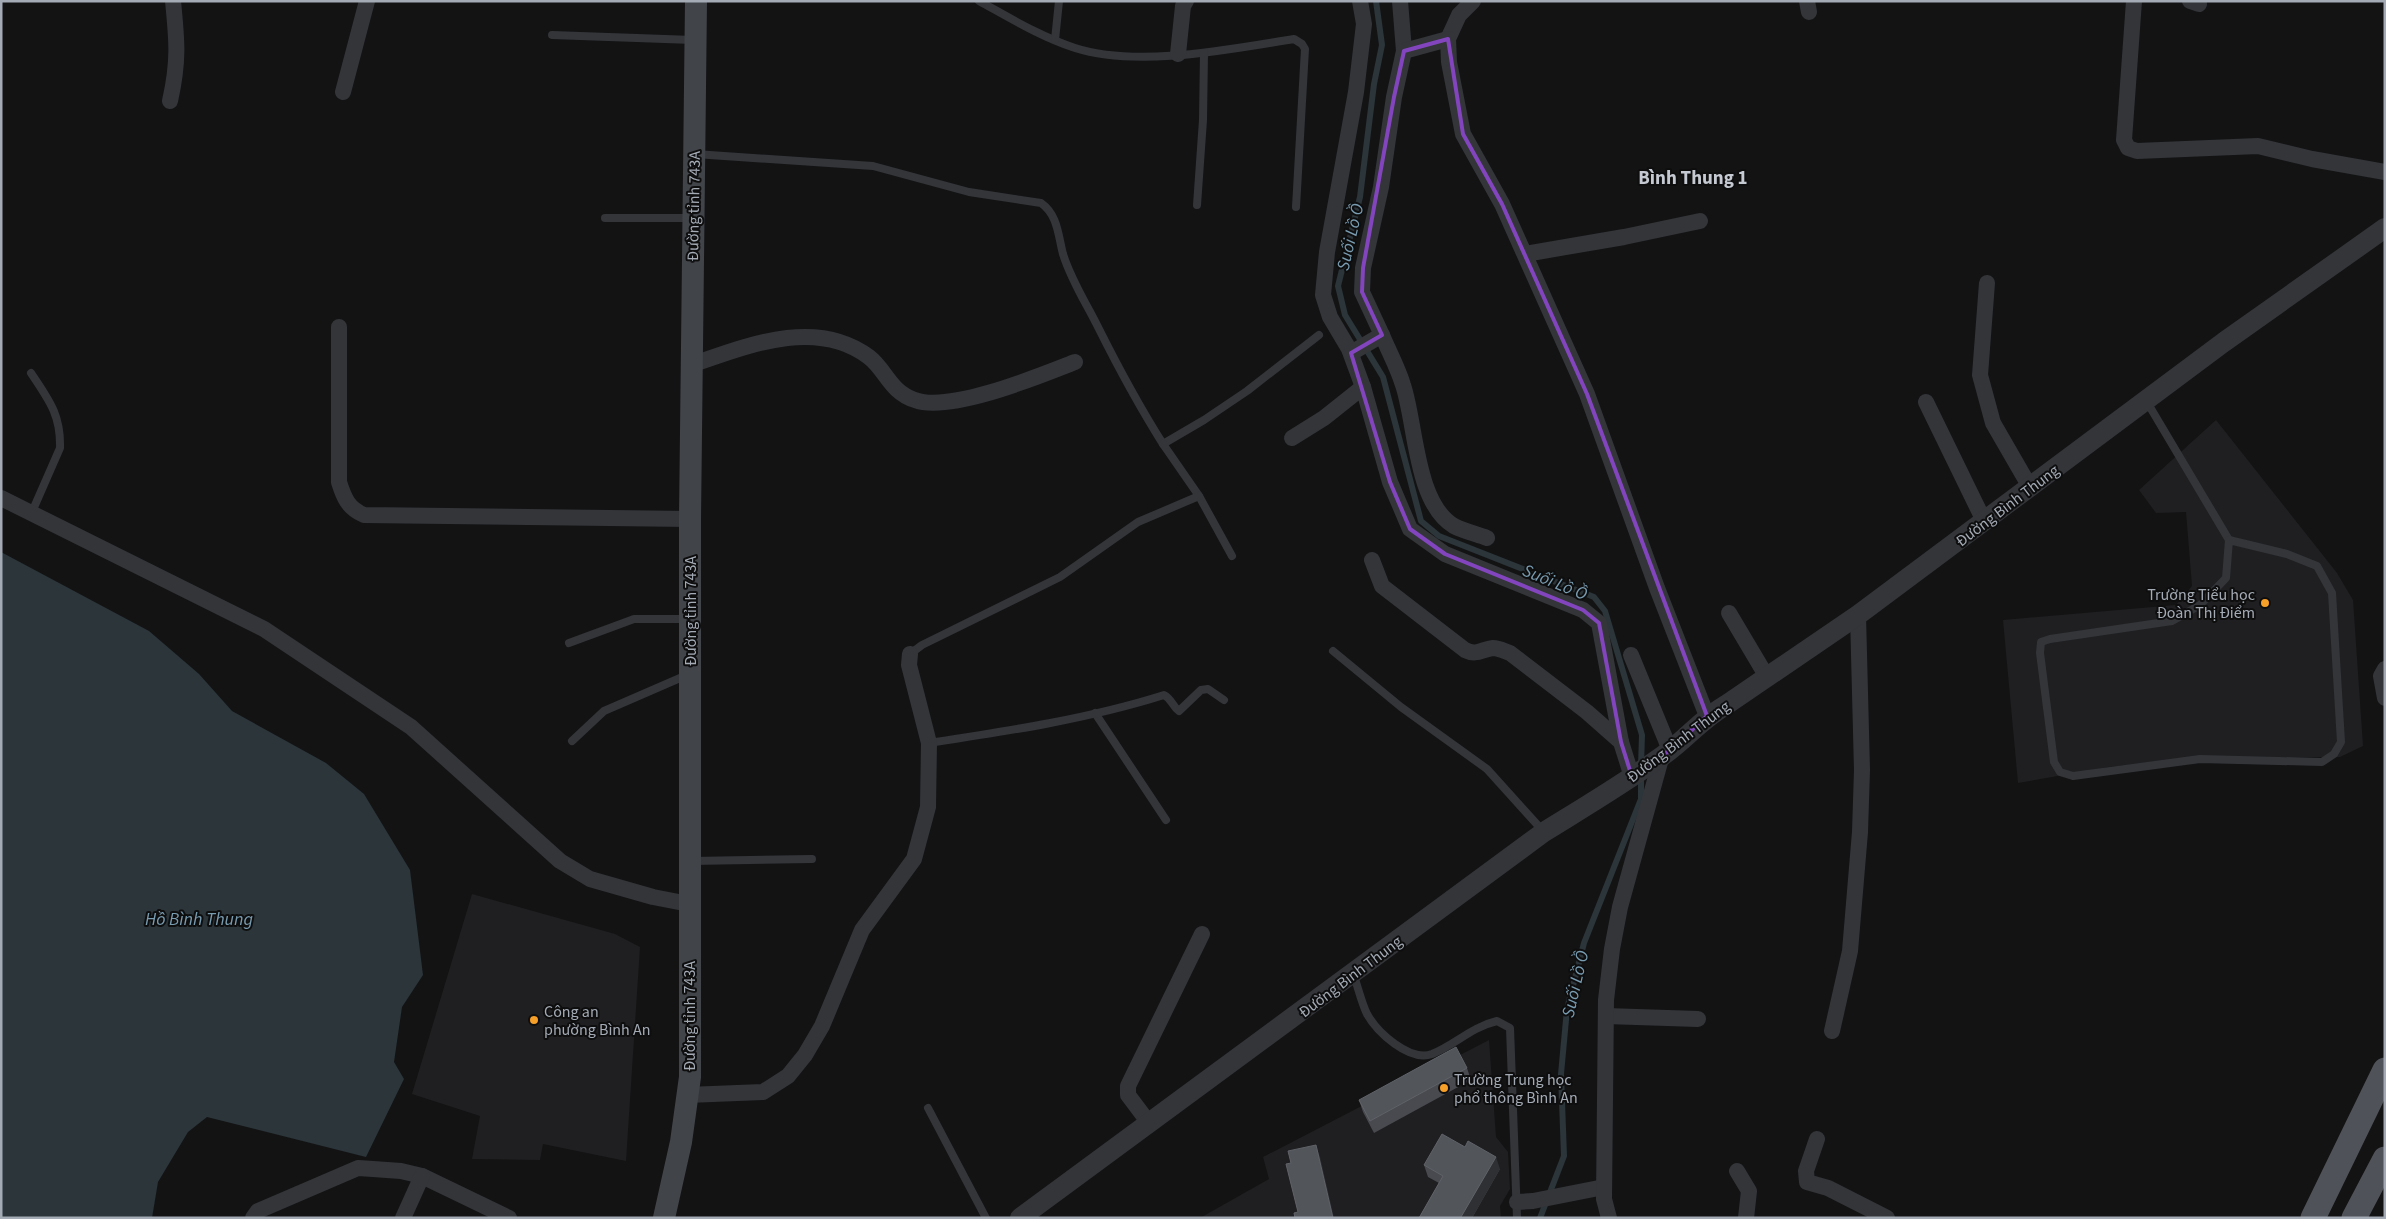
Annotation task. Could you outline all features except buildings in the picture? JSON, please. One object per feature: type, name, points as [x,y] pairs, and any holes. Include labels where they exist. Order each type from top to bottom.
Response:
[{"type":"main road","name":"Đường tỉnh 743A","points":[[664,1218],[681,1142],[690,1077],[690,520],[696,1]]},
{"type":"main road","points":[[2313,1218],[2385,1070]]},
{"type":"main road","points":[[2354,1218],[2385,1159]]},
{"type":"street","points":[[170,101],[177,70],[178,55],[173,1]]},
{"type":"street","points":[[343,92],[367,1]]},
{"type":"street","points":[[1178,54],[1182,6],[1186,1]]},
{"type":"street","points":[[1360,1],[1364,24],[1356,92],[1327,252],[1324,295],[1330,317],[1351,353],[1363,387],[1390,482],[1410,528],[1445,554],[1583,610],[1599,623],[1620,742],[1635,775]]},
{"type":"street","points":[[1400,1],[1404,51],[1394,97],[1381,187],[1363,268],[1362,292],[1379,337],[1403,385],[1418,462],[1436,508],[1453,525],[1487,538]]},
{"type":"street","points":[[1473,1],[1458,16],[1448,39],[1449,62],[1463,134],[1502,204],[1586,394],[1657,588],[1707,716]]},
{"type":"street","points":[[2134,1],[2124,140],[2128,148],[2137,150],[2258,146],[2312,159],[2385,172]]},
{"type":"street","points":[[1404,51],[1448,39]]},
{"type":"street","points":[[1525,254],[1624,237],[1700,221]]},
{"type":"street","name":"Đường Bình Thung","points":[[1020,1218],[1354,974],[1544,832],[1635,775],[1664,754],[1707,716],[1858,615],[2224,342],[2385,228]]},
{"type":"street","points":[[1987,283],[1980,375],[1993,423],[2030,488]]},
{"type":"street","points":[[339,326],[339,482],[345,500],[353,510],[364,515],[690,520]]},
{"type":"street","points":[[1351,353],[1379,337]]},
{"type":"street","points":[[691,365],[769,339],[810,338],[844,343],[870,358],[901,394],[932,404],[959,400],[1033,379],[1075,362]]},
{"type":"street","points":[[1292,438],[1324,418],[1363,387]]},
{"type":"street","points":[[1926,402],[1984,521]]},
{"type":"street","points":[[1,498],[264,629],[411,728],[560,861],[590,879],[653,897],[689,904]]},
{"type":"street","points":[[1372,560],[1382,586],[1465,650],[1477,653],[1496,648],[1510,653],[1587,712],[1620,742]]},
{"type":"street","points":[[1729,613],[1767,676]]},
{"type":"street","points":[[1832,1031],[1850,951],[1860,832],[1862,770],[1858,615]]},
{"type":"street","points":[[687,1095],[763,1092],[788,1076],[805,1055],[822,1026],[862,930],[889,890],[914,859],[928,807],[929,743],[909,665],[910,654]]},
{"type":"street","points":[[1609,1218],[1604,1199],[1604,1187],[1606,1016],[1612,950],[1620,907],[1664,754],[1631,655]]},
{"type":"street","points":[[2385,669],[2382,676],[2385,698]]},
{"type":"street","points":[[1149,1123],[1128,1095],[1128,1086],[1202,934]]},
{"type":"street","points":[[1606,1016],[1698,1020]]},
{"type":"street","points":[[1817,1139],[1806,1172],[1807,1182],[1828,1188],[1888,1218]]},
{"type":"street","points":[[253,1218],[258,1211],[358,1168],[401,1171],[422,1176],[509,1218]]},
{"type":"street","points":[[1737,1171],[1749,1191],[1746,1218]]},
{"type":"street","points":[[404,1218],[422,1176]]},
{"type":"street","points":[[1517,1210],[1533,1202],[1604,1187]]},
{"type":"lane","points":[[979,1],[1034,31],[1055,40],[1094,52],[1146,56],[1204,54],[1294,39],[1302,44],[1305,49],[1304,87],[1296,207]]},
{"type":"lane","points":[[1055,40],[1059,1]]},
{"type":"lane","points":[[552,35],[695,40]]},
{"type":"lane","points":[[1197,206],[1203,120],[1204,54]]},
{"type":"lane","points":[[694,154],[873,166],[969,192],[1041,203],[1049,209],[1053,218],[1064,255],[1085,306],[1138,405],[1199,496],[1232,556]]},
{"type":"lane","points":[[605,218],[693,218]]},
{"type":"lane","points":[[1163,444],[1204,420],[1247,391],[1319,335]]},
{"type":"lane","points":[[31,373],[52,405],[58,420],[60,438],[60,448],[32,512]]},
{"type":"lane","points":[[2146,400],[2229,540],[2226,578],[2200,605],[2172,621],[2050,639],[2041,642],[2040,653],[2054,762],[2060,772],[2073,776],[2200,759],[2322,762],[2334,754],[2341,742],[2332,593],[2317,566],[2287,554],[2229,540]]},
{"type":"lane","points":[[910,654],[922,645],[1060,577],[1138,522],[1199,496]]},
{"type":"lane","points":[[570,643],[634,618],[691,619]]},
{"type":"lane","points":[[1333,651],[1401,707],[1487,769],[1544,832]]},
{"type":"lane","points":[[572,741],[604,711],[691,674]]},
{"type":"lane","points":[[929,743],[1130,706],[1164,695],[1170,698],[1175,708],[1179,711],[1201,690],[1208,689],[1224,700]]},
{"type":"lane","points":[[1095,712],[1166,820]]},
{"type":"lane","points":[[689,861],[812,859]]},
{"type":"lane","points":[[1354,974],[1368,1014],[1391,1042],[1410,1052],[1431,1054],[1480,1025],[1497,1021],[1510,1028],[1517,1210]]},
{"type":"lane","points":[[928,1108],[986,1218]]},
{"type":"highlighted area","points":[[1448,39],[1463,134],[1502,204],[1587,394],[1707,716],[1670,750],[1632,777],[1621,742],[1599,623],[1583,610],[1445,554],[1410,529],[1390,482],[1351,353],[1382,335],[1362,292],[1363,268],[1404,51]]},
{"type":"shaded area","name":"Trường Tiểu học Đoàn Thị Điểm","points":[[2216,420],[2337,573],[2353,600],[2363,746],[2340,757],[2201,757],[2109,767],[2018,783],[2003,620],[2176,605],[2192,586],[2186,512],[2156,513],[2139,490]]},
{"type":"shaded area","name":"Công an phường Bình An","points":[[472,894],[615,934],[640,947],[626,1161],[543,1144],[540,1160],[472,1159],[480,1116],[412,1094]]},
{"type":"shaded area","name":"Trường Trung học phổ thông Bình An","points":[[1489,1040],[1496,1137],[1508,1152],[1510,1189],[1500,1206],[1501,1218],[1200,1218],[1269,1179],[1263,1157]]},
{"type":"water","name":"Hồ Bình Thung","points":[[1,552],[149,631],[199,674],[232,711],[326,763],[364,794],[410,870],[423,975],[402,1007],[394,1062],[404,1079],[366,1157],[207,1117],[188,1132],[158,1182],[152,1218],[1,1218]]},
{"type":"waterway","name":"Suối Lồ Ồ","points":[[1376,1],[1382,45],[1374,84],[1360,197],[1338,286],[1345,315],[1383,377],[1421,521],[1439,536],[1594,597],[1605,611],[1642,735],[1641,766]]},
{"type":"waterway","name":"Suối Lồ Ồ","points":[[1540,1218],[1564,1156],[1561,1074],[1567,1009],[1584,943],[1641,799],[1641,776]]},
{"type":"place","name":"Trường Tiểu học Đoàn Thị Điểm","points":[[2265,603]]},
{"type":"place","name":"Công an phường Bình An","points":[[534,1020]]},
{"type":"place","name":"Trường Trung học phổ thông Bình An","points":[[1444,1088]]},
{"type":"district","name":"Bình Thung 1","points":[[1693,177]]}]
